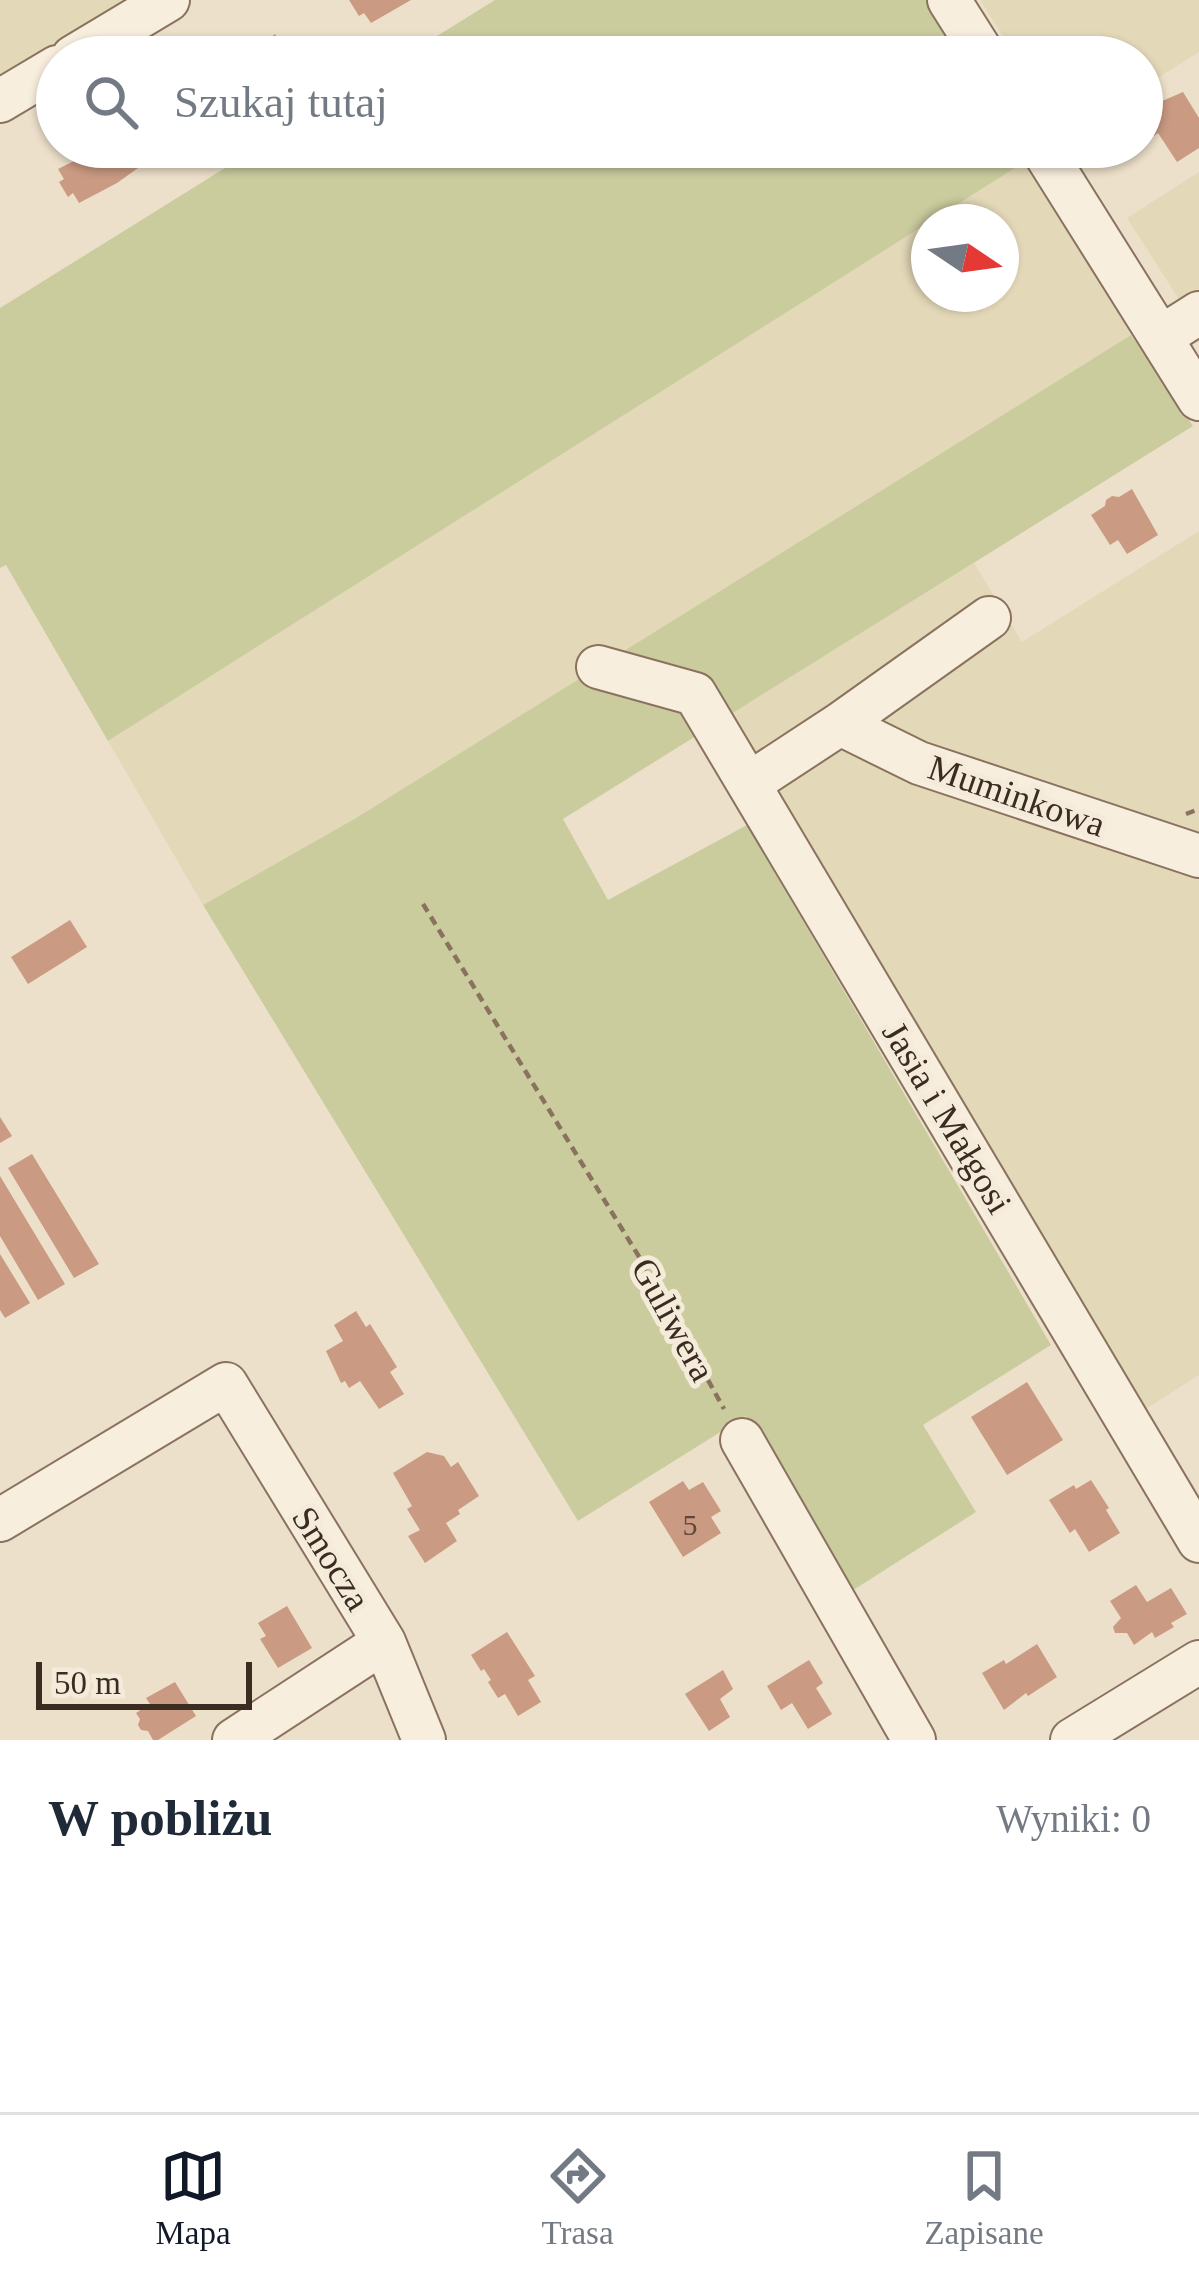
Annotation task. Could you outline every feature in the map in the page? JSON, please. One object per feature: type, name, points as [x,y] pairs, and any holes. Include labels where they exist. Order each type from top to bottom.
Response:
[{"type":"street","points":[[108,36],[168,0]]},
{"type":"street","points":[[949,0],[972,36]]},
{"type":"street","points":[[0,101],[36,80]]},
{"type":"street","points":[[1054,168],[1199,399]]},
{"type":"street","points":[[1161,337],[1199,313]]},
{"type":"street","points":[[749,784],[989,618]]},
{"type":"street","name":"Jasia i Małgosi","points":[[598,667],[695,694],[1199,1541]]},
{"type":"street","name":"Muminkowa","points":[[840,724],[919,763],[1199,856]]},
{"type":"street","name":"Smocza","points":[[0,1520],[226,1384],[384,1642],[424,1740]]},
{"type":"street","points":[[742,1440],[914,1740]]},
{"type":"street","points":[[234,1740],[384,1642]]},
{"type":"street","points":[[1072,1740],[1199,1662]]},
{"type":"path","name":"Guliwera","points":[[423,904],[650,1273],[742,1440]]},
{"type":"shaded area","points":[[0,0],[130,0],[72,36],[36,36],[36,59],[0,81]]},
{"type":"shaded area","points":[[980,0],[1199,0],[1199,52],[1163,75],[1163,36],[1003,36]]},
{"type":"shaded area","points":[[1015,168],[1034,168],[1131,335],[356,818],[203,905],[108,741],[911,233],[911,312],[1019,312],[1019,204],[958,204]]},
{"type":"shaded area","points":[[1199,172],[1199,293],[1182,304],[1127,218]]},
{"type":"shaded area","points":[[1199,531],[1199,1375],[1141,1412],[723,719],[974,563],[1022,642]]},
{"type":"green space","points":[[495,0],[933,0],[954,36],[437,36]]},
{"type":"green space","points":[[225,168],[1015,168],[958,204],[911,204],[911,234],[108,741],[6,565],[0,568],[0,308]]},
{"type":"green space","points":[[1131,335],[1193,426],[563,819],[608,900],[747,825],[1051,1345],[923,1425],[976,1512],[847,1594],[746,1416],[578,1521],[203,905],[356,818]]},
{"type":"building","points":[[349,0],[411,0],[371,23],[364,13],[359,16]]},
{"type":"building","points":[[1183,92],[1199,118],[1199,148],[1177,162],[1163,141],[1163,101]]},
{"type":"building","points":[[138,168],[79,203],[73,193],[68,197],[58,169]]},
{"type":"building","points":[[1132,489],[1158,535],[1127,554],[1118,540],[1110,545],[1091,515],[1112,496]]},
{"type":"building","points":[[70,920],[87,947],[28,984],[11,957]]},
{"type":"building","points":[[0,1117],[12,1136],[0,1143]]},
{"type":"building","points":[[32,1154],[99,1264],[74,1278],[8,1168]]},
{"type":"building","points":[[0,1176],[65,1284],[38,1300],[0,1236]]},
{"type":"building","points":[[0,1254],[30,1303],[5,1318],[0,1310]]},
{"type":"building","points":[[356,1311],[366,1327],[370,1324],[397,1367],[390,1372],[404,1394],[379,1409],[360,1381],[349,1388],[345,1381],[341,1383],[326,1351],[343,1341],[334,1325]]},
{"type":"building","points":[[1027,1382],[1063,1440],[1007,1475],[971,1417]]},
{"type":"building","points":[[427,1452],[444,1456],[451,1467],[458,1462],[479,1496],[446,1523],[457,1541],[425,1563],[408,1536],[420,1530],[393,1473]]},
{"type":"building","points":[[1091,1480],[1120,1533],[1089,1552],[1049,1500]]},
{"type":"building","points":[[683,1481],[689,1490],[703,1482],[721,1511],[711,1517],[721,1533],[683,1557],[649,1502]]},
{"type":"building","points":[[1136,1585],[1147,1602],[1171,1588],[1187,1614],[1171,1623],[1174,1627],[1155,1638],[1152,1632],[1134,1645],[1127,1633],[1115,1633],[1113,1627],[1121,1618],[1110,1601]]},
{"type":"building","points":[[287,1606],[312,1648],[278,1668],[260,1639],[266,1636],[258,1623]]},
{"type":"building","points":[[507,1632],[535,1676],[528,1680],[541,1702],[518,1716],[505,1694],[498,1698],[491,1680],[471,1655]]},
{"type":"building","points":[[1037,1644],[1057,1677],[1004,1710],[982,1673]]},
{"type":"building","points":[[809,1660],[823,1683],[816,1688],[832,1714],[808,1729],[792,1703],[781,1710],[767,1686]]},
{"type":"building","points":[[723,1670],[733,1689],[720,1699],[730,1717],[709,1731],[685,1694]]},
{"type":"building","points":[[175,1682],[196,1716],[153,1740],[148,1731],[141,1730],[136,1713],[150,1704],[146,1698]]}]
